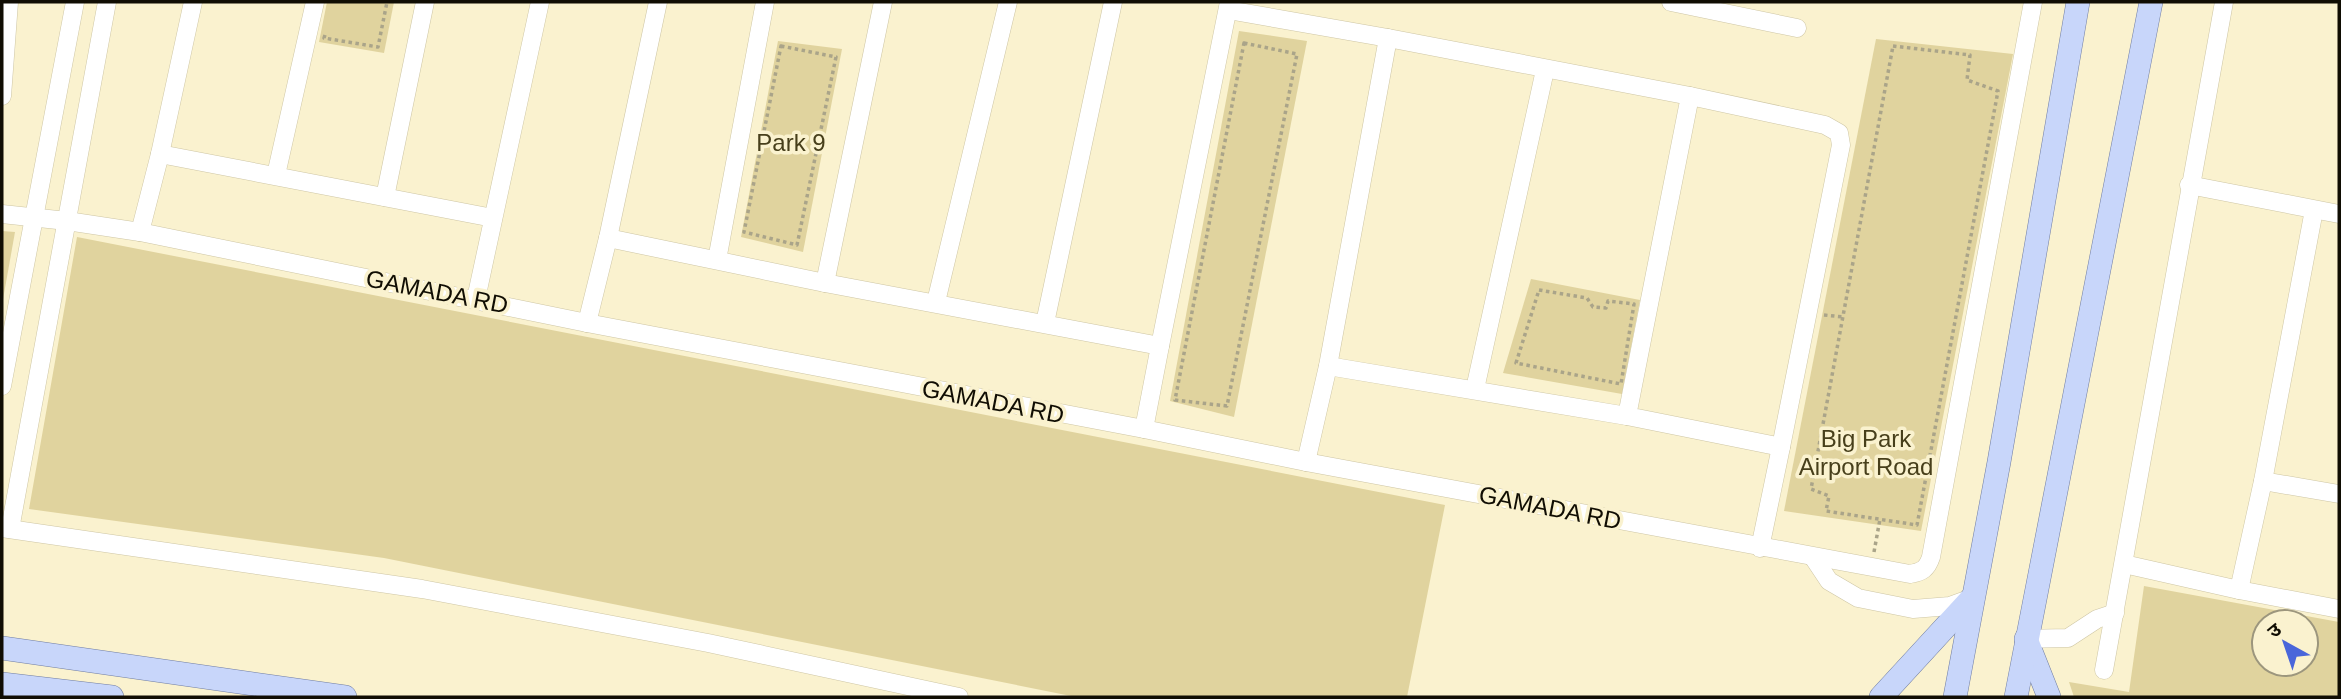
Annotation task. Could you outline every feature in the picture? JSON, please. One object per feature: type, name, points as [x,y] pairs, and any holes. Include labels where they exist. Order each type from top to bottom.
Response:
[{"type":"main road","points":[[1955,697],[2078,2]]},
{"type":"main road","points":[[2016,697],[2151,2]]},
{"type":"main road","points":[[1881,697],[1972,598]]},
{"type":"main road","points":[[2026,639],[2049,697]]},
{"type":"main road","points":[[2,648],[345,697]]},
{"type":"main road","points":[[2,684],[112,697]]},
{"type":"street","points":[[2,96],[9,2]]},
{"type":"street","points":[[2,386],[75,2]]},
{"type":"street","points":[[107,2],[6,528],[422,589],[708,643],[958,697]]},
{"type":"street","points":[[139,232],[160,154],[193,2]]},
{"type":"street","points":[[276,175],[315,2]]},
{"type":"street","points":[[385,197],[425,2]]},
{"type":"street","points":[[476,299],[540,2]]},
{"type":"street","points":[[587,323],[608,238],[658,2]]},
{"type":"street","points":[[717,260],[765,2]]},
{"type":"street","points":[[825,283],[883,2]]},
{"type":"street","points":[[936,302],[1008,2]]},
{"type":"street","points":[[1045,323],[1113,2]]},
{"type":"street","points":[[1671,2],[1797,29]]},
{"type":"street","name":"GAMADA RD","points":[[2,214],[67,220],[139,232],[587,323],[1306,462],[1910,574],[1921,572],[1928,566],[1931,557],[2033,2]]},
{"type":"street","points":[[2104,670],[2224,2]]},
{"type":"street","points":[[1144,429],[1228,6],[1545,70],[1690,96],[1825,125],[1839,133],[1841,145],[1760,548]]},
{"type":"street","points":[[1306,462],[1328,366],[1388,38]]},
{"type":"street","points":[[1475,389],[1545,70]]},
{"type":"street","points":[[1627,416],[1690,96]]},
{"type":"street","points":[[160,154],[493,218]]},
{"type":"street","points":[[2189,186],[2339,214]]},
{"type":"street","points":[[2239,590],[2263,481],[2314,210]]},
{"type":"street","points":[[608,238],[825,283],[1160,346]]},
{"type":"street","points":[[1328,366],[1627,416],[1781,447]]},
{"type":"street","points":[[2263,481],[2339,494]]},
{"type":"street","points":[[1813,557],[1829,581],[1858,598],[1913,609],[1950,607],[1972,598]]},
{"type":"street","points":[[2124,564],[2339,609]]},
{"type":"street","points":[[2026,639],[2068,638],[2097,619],[2115,613]]},
{"type":"path","points":[[324,37],[378,47],[387,2]]},
{"type":"path","points":[[1244,43],[1297,54],[1227,405],[1175,400],[1244,43]]},
{"type":"path","points":[[781,46],[836,57],[797,245],[744,232],[781,46]]},
{"type":"path","points":[[1893,46],[1970,55],[1967,80],[1998,91],[1917,525],[1880,519],[1826,511],[1829,496],[1811,489],[1893,46]]},
{"type":"path","points":[[1539,290],[1587,298],[1593,307],[1606,308],[1608,301],[1634,304],[1621,384],[1516,363],[1539,290]]},
{"type":"path","points":[[1871,568],[1880,519]]},
{"type":"green space","points":[[327,2],[394,2],[384,53],[319,42]]},
{"type":"green space","points":[[1239,31],[1307,41],[1234,417],[1170,401]]},
{"type":"green space","name":"Big Park Airport Road","points":[[1876,39],[2013,54],[1921,531],[1784,511]]},
{"type":"green space","name":"Park 9","points":[[778,41],[842,49],[803,252],[741,237]]},
{"type":"green space","points":[[2,231],[15,232],[2,305]]},
{"type":"green space","points":[[77,237],[1445,505],[1407,697],[1076,697],[384,558],[29,509]]},
{"type":"green space","points":[[1531,279],[1640,300],[1622,394],[1503,373]]},
{"type":"green space","points":[[2144,586],[2263,608],[2250,608],[2250,678],[2320,678],[2320,618],[2339,622],[2339,697],[2074,697],[2069,682],[2129,692]]}]
